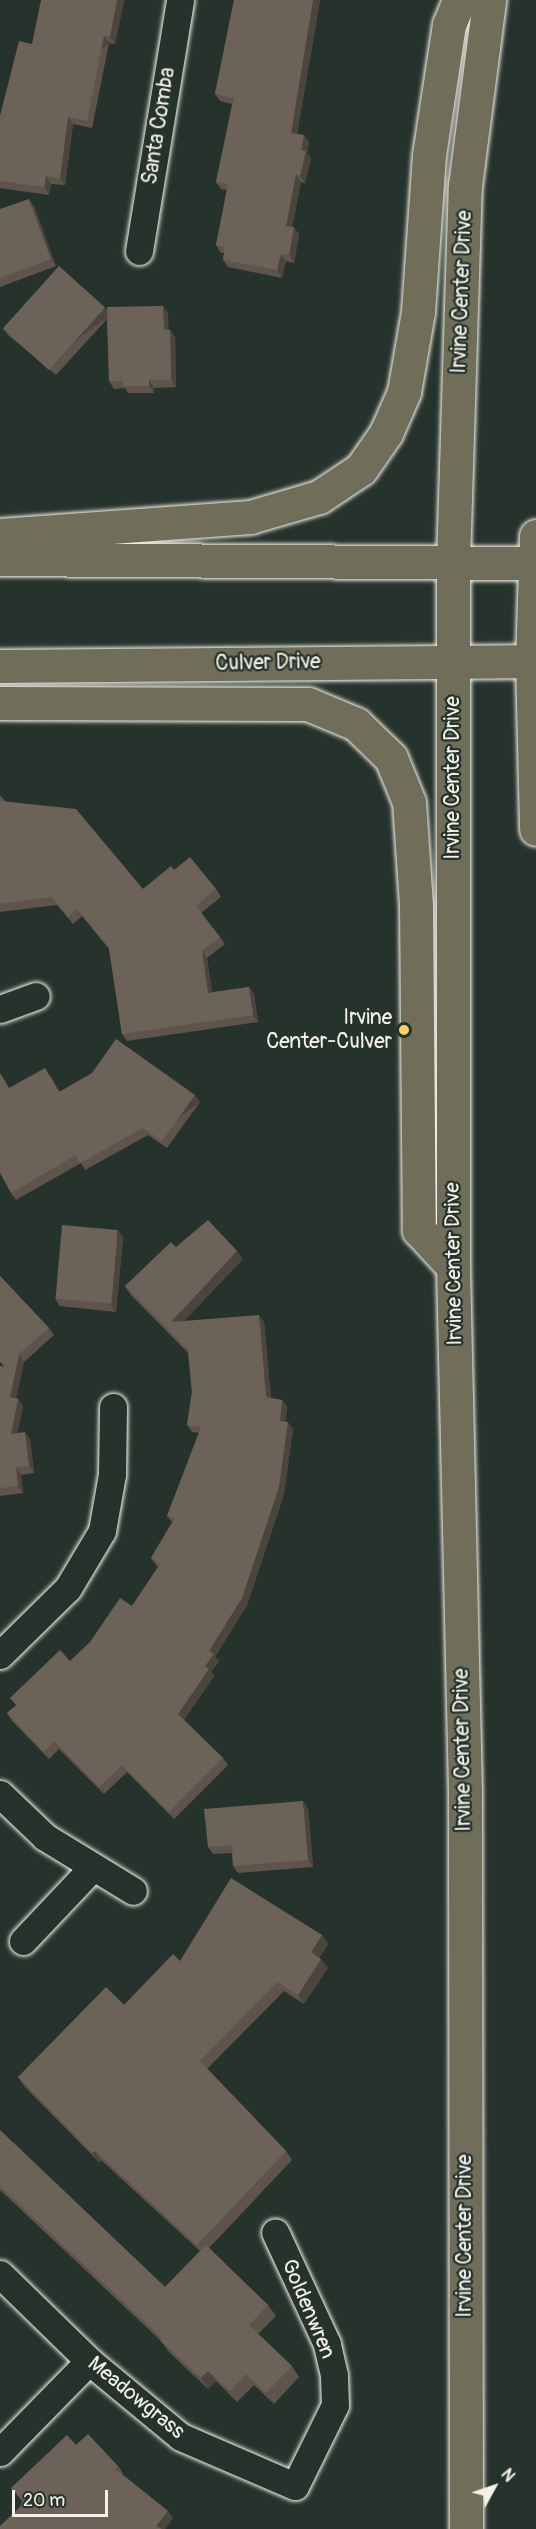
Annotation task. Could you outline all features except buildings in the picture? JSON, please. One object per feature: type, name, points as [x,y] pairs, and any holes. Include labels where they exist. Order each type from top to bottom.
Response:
[{"type":"main road","points":[[0,534],[250,517],[319,497],[361,469],[386,433],[404,392],[418,312],[429,155],[449,25],[459,0]]},
{"type":"main road","name":"Irvine Center Drive","points":[[465,2529],[465,1792],[453,1268],[453,562],[465,186],[489,0]]},
{"type":"main road","points":[[0,559],[453,562],[536,554],[534,661],[536,829]]},
{"type":"main road","name":"Culver Drive","points":[[0,666],[534,661]]},
{"type":"main road","points":[[0,703],[308,704],[356,724],[391,758],[410,802],[415,895],[419,1230],[453,1268]]},
{"type":"street","name":"Santa Comba","points":[[139,251],[180,0]]},
{"type":"street","points":[[0,1009],[36,996]]},
{"type":"street","points":[[0,1655],[68,1588],[102,1531],[111,1474],[113,1407]]},
{"type":"street","points":[[0,1794],[45,1837],[133,1891]]},
{"type":"street","points":[[23,1941],[93,1867]]},
{"type":"street","name":"Goldenwren","points":[[275,2232],[327,2344],[334,2375],[335,2405],[295,2486]]},
{"type":"street","name":"Meadowgrass","points":[[0,2274],[89,2361],[181,2437],[295,2486]]},
{"type":"street","points":[[0,2452],[89,2361]]},
{"type":"place","name":"Irvine Center-Culver","points":[[404,1030]]}]
